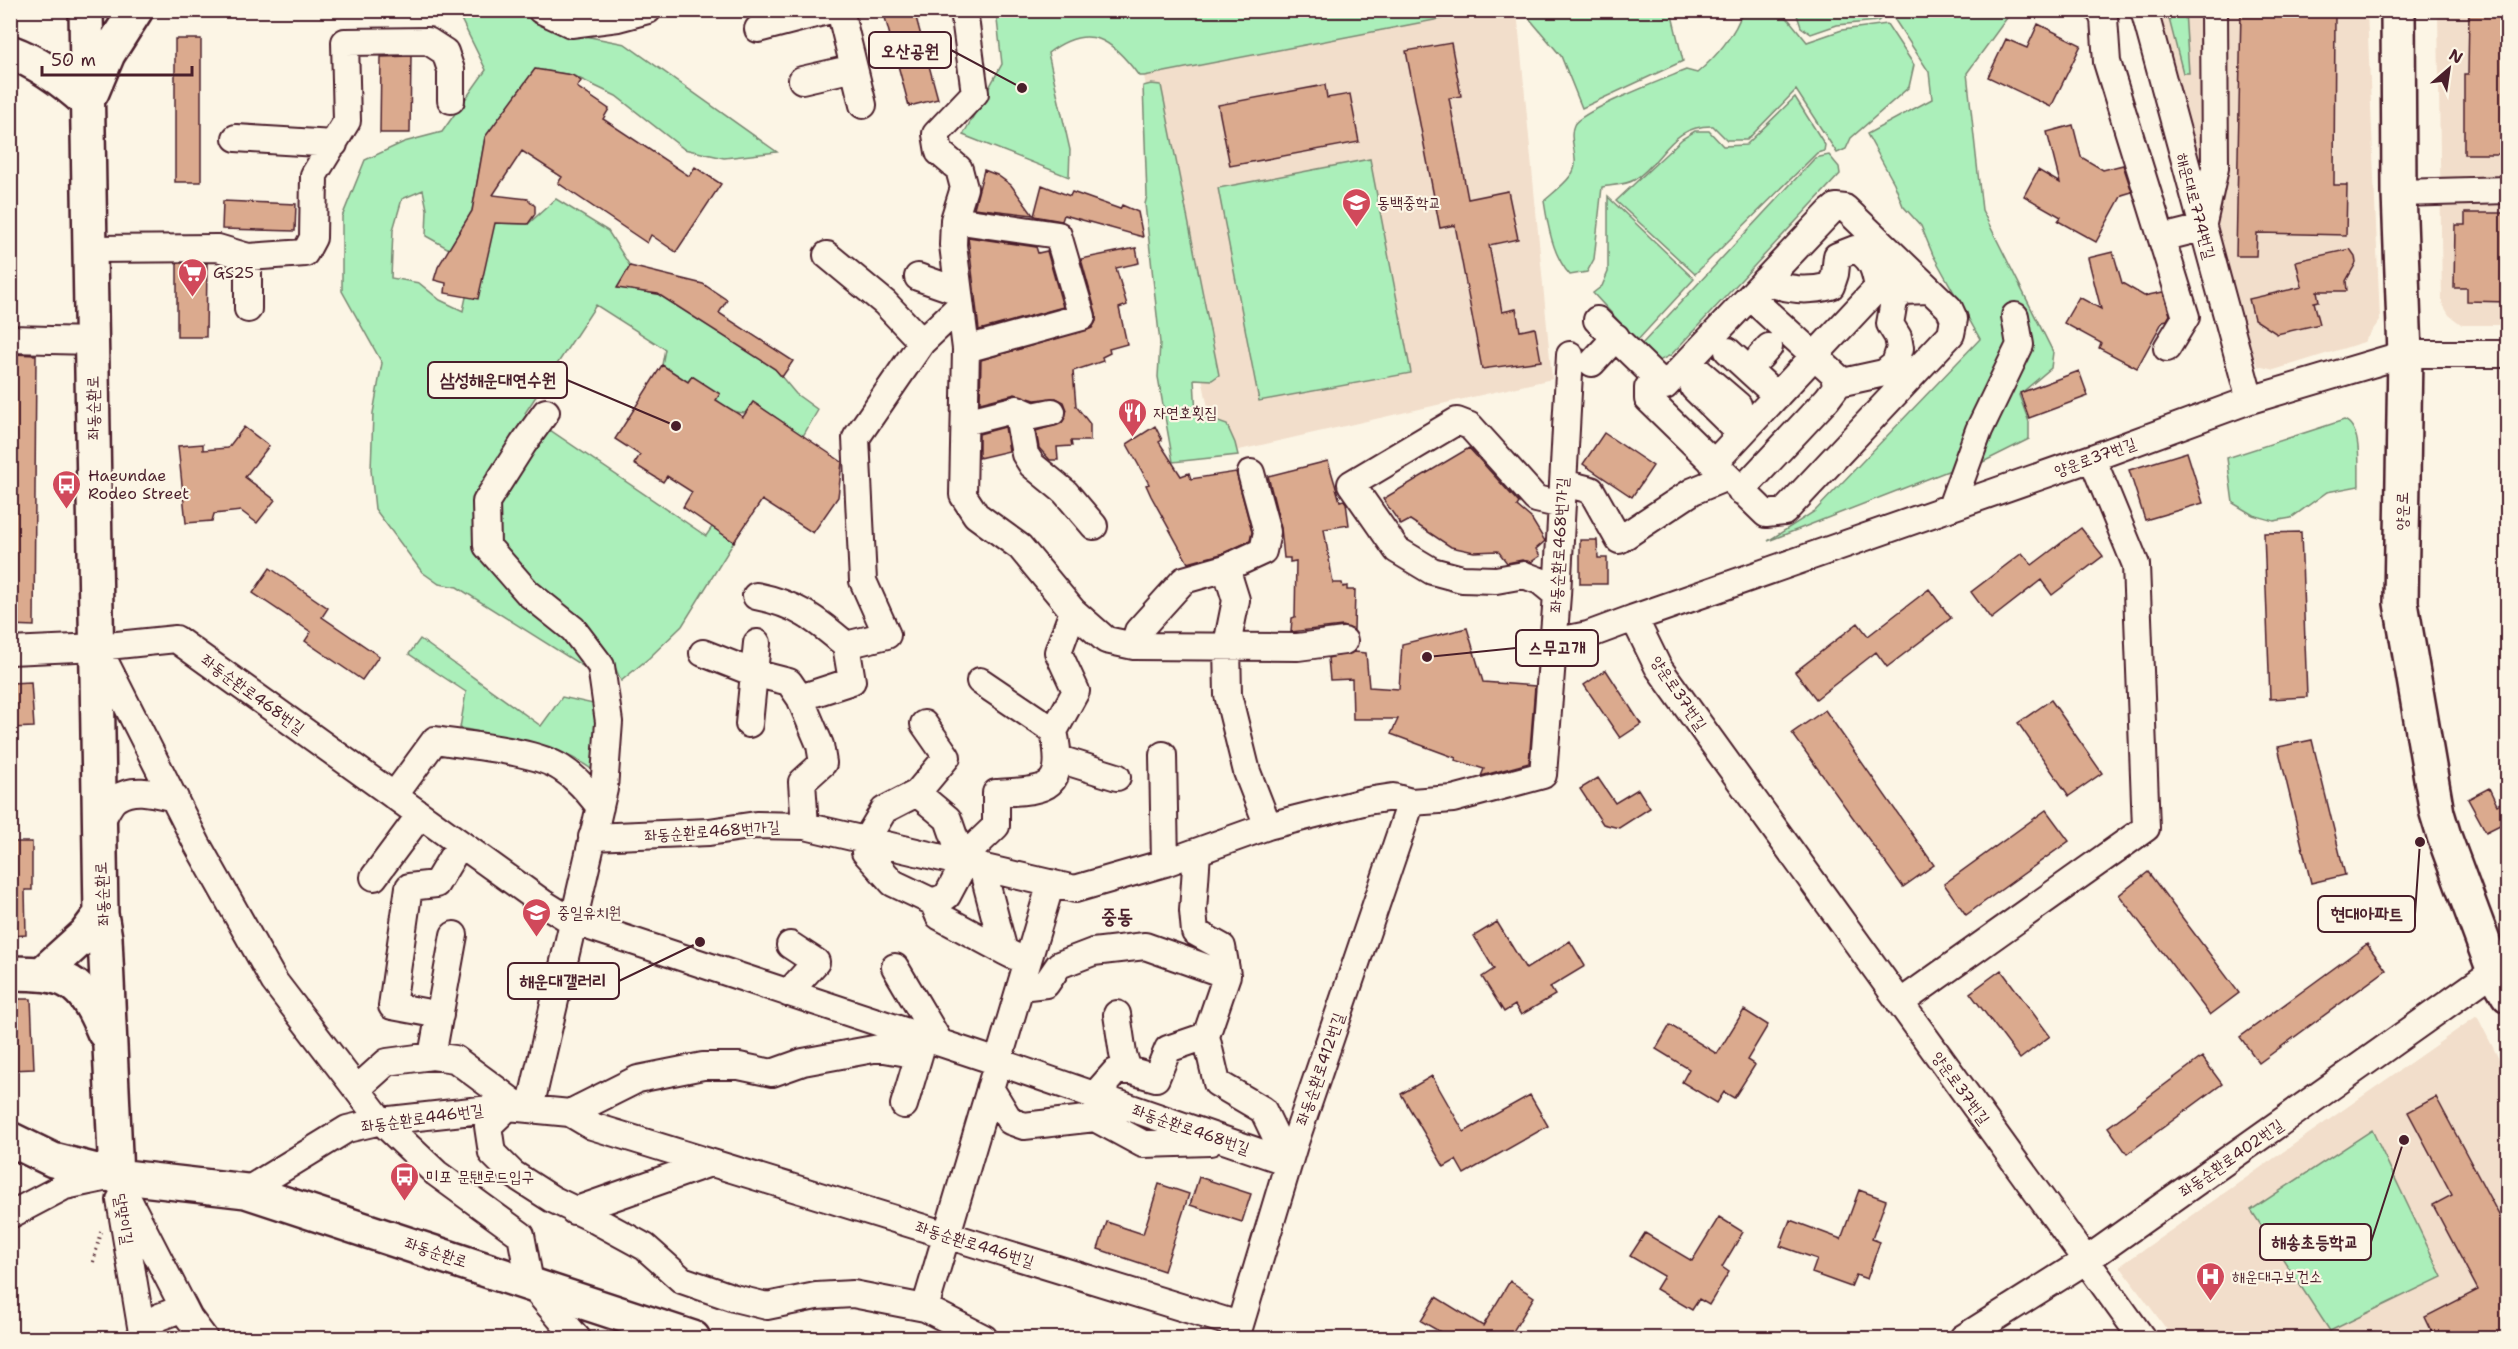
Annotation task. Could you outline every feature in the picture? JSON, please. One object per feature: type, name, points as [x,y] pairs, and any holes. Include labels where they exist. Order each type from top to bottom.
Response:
[{"type":"main road","name":"좌동순환로","points":[[86,10],[101,914],[105,938],[116,1176],[246,1191],[693,1338]]},
{"type":"main road","points":[[10,52],[25,57],[64,81],[87,102],[108,54],[136,10]]},
{"type":"main road","name":"양운로","points":[[2398,10],[2398,193],[2405,354],[2401,603],[2437,813],[2501,983]]},
{"type":"main road","points":[[43,973],[86,934],[101,914]]},
{"type":"main road","points":[[10,973],[43,973],[77,986],[93,1006],[109,1042]]},
{"type":"main road","name":"달맞이길","points":[[10,1140],[53,1160],[116,1176]]},
{"type":"street","points":[[541,10],[571,24],[618,18],[648,10]]},
{"type":"street","points":[[758,29],[831,10]]},
{"type":"street","points":[[840,10],[863,105]]},
{"type":"street","points":[[964,10],[975,93],[936,134],[939,152],[959,169],[964,188],[954,220],[959,298],[966,349],[963,495],[976,515],[1020,547],[1073,611],[1106,640],[1134,646],[1298,647],[1344,641]]},
{"type":"street","points":[[2099,10],[2104,18],[2107,62],[2186,317],[2167,348]]},
{"type":"street","name":"해운대로774번길","points":[[2144,10],[2250,400]]},
{"type":"street","points":[[2162,238],[2202,228],[2215,168],[2214,10]]},
{"type":"street","points":[[90,249],[218,248],[248,257],[305,253],[313,238],[314,175],[347,121],[345,42],[428,41],[445,52],[452,70],[451,100]]},
{"type":"street","points":[[802,80],[854,68]]},
{"type":"street","points":[[236,138],[334,144]]},
{"type":"street","points":[[2398,193],[2508,190]]},
{"type":"street","points":[[1836,207],[1845,208],[1902,263],[1948,308],[1954,320],[1951,334],[1784,512],[1766,514],[1648,399],[1647,388],[1665,386],[1836,207]]},
{"type":"street","points":[[954,220],[1058,235],[1082,317],[966,349]]},
{"type":"street","points":[[1757,289],[1799,290],[1831,286],[1837,256],[1854,249],[1867,256],[1875,268],[1878,288]]},
{"type":"street","points":[[827,255],[885,303],[922,342]]},
{"type":"street","points":[[248,257],[248,309]]},
{"type":"street","points":[[1727,478],[1742,434],[1902,263]]},
{"type":"street","points":[[918,277],[959,298]]},
{"type":"street","points":[[1757,289],[1814,356],[1843,382],[1884,373],[1895,364],[1900,348],[1898,337],[1890,324],[1894,301],[1903,291],[1929,290]]},
{"type":"street","points":[[846,645],[887,635],[863,581],[855,438],[922,342],[959,298]]},
{"type":"street","points":[[1951,507],[1979,430],[2020,345],[2014,316]]},
{"type":"street","points":[[1597,320],[1665,386]]},
{"type":"street","points":[[1724,324],[1744,370],[1777,396]]},
{"type":"street","name":"좌동순환로468번가길","points":[[592,837],[709,832],[756,825],[805,826],[1075,889],[1165,863],[1268,826],[1367,801],[1392,797],[1411,802],[1453,799],[1543,775],[1554,642],[1562,494],[1581,359],[1616,338]]},
{"type":"street","points":[[10,339],[92,341]]},
{"type":"street","name":"양운로37번길","points":[[2142,1338],[1658,667],[1634,618],[2092,458],[2250,400],[2405,354],[2508,354]]},
{"type":"street","points":[[1688,362],[1744,370]]},
{"type":"street","points":[[1557,595],[1540,581],[1524,574],[1496,580],[1462,579],[1432,571],[1397,550],[1352,484],[1457,421],[1470,426],[1536,499],[1592,490],[1619,540],[1693,491],[1727,478],[1827,399],[1836,387],[1834,374]]},
{"type":"street","points":[[1696,398],[1742,434]]},
{"type":"street","points":[[965,422],[1017,409],[1033,417],[1052,412]]},
{"type":"street","points":[[1017,409],[1025,454],[1032,465],[1065,492],[1094,526]]},
{"type":"street","points":[[546,412],[486,502],[487,546],[528,593],[573,629],[601,666],[609,722],[604,789],[572,921]]},
{"type":"street","points":[[1900,1004],[2146,828],[2136,565],[2092,458]]},
{"type":"street","points":[[1134,646],[1138,631],[1184,580],[1226,568],[1263,551],[1267,532],[1251,473]]},
{"type":"street","points":[[1226,568],[1236,600],[1227,645],[1228,695],[1247,772],[1268,826]]},
{"type":"street","points":[[756,596],[770,599],[811,616],[846,645],[852,681],[800,698]]},
{"type":"street","points":[[933,902],[947,896],[972,864],[972,849],[996,826],[996,793],[1039,790],[1053,781],[1059,759],[1054,731],[1076,691],[1058,652],[1073,611]]},
{"type":"street","points":[[1554,642],[1588,635],[1634,618]]},
{"type":"street","name":"좌동순환로468번길","points":[[10,651],[98,647],[176,639],[460,844],[572,921],[788,993],[928,1046],[998,1062],[1288,1162]]},
{"type":"street","points":[[748,724],[757,644]]},
{"type":"street","points":[[98,647],[197,844],[274,981],[381,1121],[436,1173],[521,1235],[530,1283],[577,1338]]},
{"type":"street","points":[[703,653],[754,673],[789,682],[800,698],[820,745],[823,763],[802,782],[805,826]]},
{"type":"street","points":[[980,681],[1054,731]]},
{"type":"street","points":[[924,724],[947,757],[917,793],[884,810],[867,840],[865,852],[893,883],[933,902],[939,916],[1027,963]]},
{"type":"street","points":[[394,796],[435,740],[534,757],[551,763],[582,785],[600,807]]},
{"type":"street","points":[[1163,755],[1165,863]]},
{"type":"street","points":[[1059,759],[1117,777]]},
{"type":"street","points":[[100,822],[116,798],[133,792],[146,792],[175,798]]},
{"type":"street","points":[[917,793],[948,819],[972,864],[1004,951]]},
{"type":"street","name":"좌동순환로412번길","points":[[1237,1332],[1288,1162],[1411,802]]},
{"type":"street","points":[[374,878],[420,814]]},
{"type":"street","points":[[440,1015],[392,1005],[409,887],[436,884],[460,844]]},
{"type":"street","points":[[1197,852],[1193,911],[1195,932],[1222,947],[1227,975],[1206,1036],[1217,1083],[1263,1110],[1288,1162]]},
{"type":"street","points":[[926,1308],[1051,883]]},
{"type":"street","name":"좌동순환로446번길","points":[[572,921],[520,1107],[489,1126],[492,1153],[513,1174],[574,1211],[590,1217],[645,1247],[682,1280],[734,1298],[767,1306],[816,1296],[853,1293],[926,1308],[984,1338]]},
{"type":"street","points":[[358,1088],[387,1062],[432,1056],[454,935]]},
{"type":"street","points":[[788,993],[816,963],[790,945]]},
{"type":"street","points":[[1020,987],[1046,984],[1059,965],[1092,952],[1145,946],[1227,975]]},
{"type":"street","points":[[895,967],[928,1046],[904,1105]]},
{"type":"street","name":"좌동순환로402번길","points":[[1963,1338],[2085,1261],[2501,983]]},
{"type":"street","points":[[1117,1014],[1123,1054],[1128,1070]]},
{"type":"street","points":[[1094,1096],[1115,1072],[1128,1070],[1156,1078],[1168,1049],[1206,1036]]},
{"type":"street","points":[[570,1113],[638,1079],[703,1065],[739,1066],[772,1073],[803,1062],[879,1048],[928,1046]]},
{"type":"street","name":"좌동순환로446번길","points":[[432,1056],[455,1059],[520,1107]]},
{"type":"street","points":[[990,1088],[1010,1120],[1024,1126],[1095,1118],[1143,1144],[1227,1142]]},
{"type":"street","name":"좌동순환로446번길","points":[[246,1191],[347,1130],[381,1121],[520,1107],[570,1113],[592,1126],[946,1235],[1237,1332]]},
{"type":"street","points":[[574,1211],[710,1163]]},
{"type":"street","points":[[10,1215],[65,1186],[116,1176],[184,1308],[204,1338]]},
{"type":"street","name":"달맞이길","points":[[116,1176],[143,1335]]},
{"type":"street","points":[[143,1335],[159,1317],[184,1308]]},
{"type":"shaded area","name":"동백중학교","points":[[1481,11],[1517,11],[1552,379],[1217,455],[1144,76]]},
{"type":"shaded area","points":[[2159,11],[2367,11],[2380,320],[2364,342],[2274,370],[2258,366],[2228,290]]},
{"type":"shaded area","points":[[2438,11],[2507,11],[2507,325],[2462,325],[2449,315],[2442,303]]},
{"type":"shaded area","points":[[2477,1016],[2507,1075],[2507,1338],[2173,1338],[2120,1266]]},
{"type":"green space","points":[[1743,10],[1768,10],[1781,13],[1807,42],[1842,30],[1887,24],[1914,65],[1909,87],[1851,138],[1846,149],[1837,153],[1796,90],[1747,140],[1727,140],[1713,126],[1698,127],[1687,131],[1631,182],[1602,187],[1594,259],[1587,272],[1570,275],[1555,250],[1544,201],[1565,182],[1574,169],[1572,131],[1574,125],[1591,112],[1644,87],[1686,70],[1697,73],[1724,45]]},
{"type":"green space","points":[[457,11],[518,11],[570,33],[625,44],[777,152],[724,158],[684,149],[616,96],[572,75],[535,69],[485,137],[472,211],[449,249],[426,236],[427,209],[423,190],[402,199],[393,230],[391,278],[419,283],[440,300],[463,311],[466,297],[495,223],[528,224],[556,199],[608,231],[630,266],[618,288],[658,294],[775,369],[796,394],[818,410],[803,436],[753,402],[745,413],[730,409],[716,400],[692,376],[688,382],[662,365],[665,349],[596,305],[525,413],[706,536],[712,527],[734,542],[682,626],[621,681],[612,660],[584,667],[457,587],[439,584],[422,572],[375,509],[371,470],[373,413],[382,363],[342,291],[342,217],[365,160],[404,142],[442,132],[486,70]]},
{"type":"green space","points":[[996,11],[1481,11],[1144,76],[1139,76],[1119,52],[1109,44],[1088,37],[1076,38],[1048,53],[1070,150],[1069,177],[963,135],[1002,64]]},
{"type":"green space","points":[[1523,11],[1671,11],[1683,61],[1582,108],[1561,56]]},
{"type":"green space","points":[[1793,11],[1884,11],[1885,15],[1878,21],[1837,25],[1811,34],[1801,27],[1796,12]]},
{"type":"green space","points":[[1889,11],[2012,11],[1967,73],[1982,210],[2053,352],[2051,368],[2019,395],[2029,422],[2029,439],[1975,466],[1953,469],[1768,541],[1815,511],[1980,339],[1933,255],[1921,226],[1903,206],[1894,183],[1867,134],[1932,99],[1929,72]]},
{"type":"green space","points":[[2167,11],[2185,11],[2189,73],[2183,73]]},
{"type":"green space","points":[[1161,85],[1219,375],[1212,380],[1194,379],[1196,414],[1227,425],[1238,455],[1173,462],[1158,377],[1160,343],[1145,204],[1147,196],[1143,86]]},
{"type":"green space","points":[[1795,97],[1825,145],[1824,151],[1817,153],[1695,274],[1616,201],[1682,139],[1695,131],[1709,131],[1723,146],[1746,145]]},
{"type":"green space","points":[[1829,155],[1839,167],[1840,174],[1671,355],[1659,361],[1650,356],[1641,345],[1815,158]]},
{"type":"green space","points":[[1370,159],[1411,373],[1259,401],[1218,188]]},
{"type":"green space","points":[[1608,197],[1694,279],[1637,341],[1593,293],[1602,286],[1608,272]]},
{"type":"green space","points":[[2344,420],[2350,424],[2357,439],[2359,486],[2327,492],[2291,518],[2274,521],[2253,515],[2233,503],[2227,458]]},
{"type":"green space","points":[[420,639],[541,726],[562,697],[598,705],[595,772],[565,754],[531,742],[460,728],[466,692],[409,654]]},
{"type":"green space","points":[[2372,1130],[2442,1277],[2330,1331],[2251,1210]]},
{"type":"building","points":[[883,10],[914,10],[938,99],[909,106]]},
{"type":"building","points":[[2241,10],[2335,10],[2334,185],[2347,185],[2346,235],[2257,233],[2256,256],[2236,256]]},
{"type":"building","points":[[2469,10],[2508,10],[2508,154],[2464,154],[2464,74],[2468,74]]},
{"type":"building","points":[[2038,24],[2081,45],[2051,107],[1988,77],[2006,39],[2027,48]]},
{"type":"building","points":[[175,39],[201,39],[201,182],[175,182]]},
{"type":"building","points":[[1451,43],[1461,96],[1449,98],[1468,199],[1508,191],[1518,239],[1489,245],[1502,312],[1516,309],[1520,331],[1535,328],[1541,361],[1482,369],[1455,225],[1440,228],[1406,51]]},
{"type":"building","points":[[411,56],[410,133],[380,133],[381,57]]},
{"type":"building","points":[[535,69],[572,75],[581,81],[577,87],[609,109],[603,119],[689,176],[695,167],[721,184],[676,252],[651,235],[647,243],[558,183],[562,177],[522,151],[493,195],[528,199],[535,206],[535,214],[528,224],[495,223],[478,299],[445,293],[446,283],[434,280],[438,267],[472,211],[485,137]]},
{"type":"building","points":[[1325,85],[1327,98],[1350,94],[1359,142],[1230,166],[1218,105]]},
{"type":"building","points":[[2073,125],[2081,157],[2103,170],[2123,165],[2132,192],[2122,195],[2096,242],[2058,221],[2061,217],[2024,196],[2038,170],[2060,183],[2047,132]]},
{"type":"building","points":[[984,170],[997,175],[1011,185],[1033,215],[974,208]]},
{"type":"building","points":[[1042,185],[1070,196],[1072,192],[1120,209],[1122,205],[1138,212],[1143,237],[1064,215],[1062,221],[1034,216]]},
{"type":"building","points":[[223,201],[296,204],[295,231],[222,229]]},
{"type":"building","points":[[2465,213],[2508,213],[2508,302],[2467,301],[2467,288],[2454,288],[2455,225],[2465,225]]},
{"type":"building","points":[[968,237],[1036,247],[1038,253],[1047,251],[1063,307],[979,330]]},
{"type":"building","points":[[1136,248],[1139,263],[1116,268],[1127,305],[1119,308],[1127,344],[1109,349],[1110,353],[1102,357],[1103,361],[1073,371],[1076,406],[1090,424],[1090,441],[1071,441],[1072,446],[1057,447],[1058,460],[1050,460],[1039,448],[1036,431],[1062,423],[1067,410],[1064,402],[1056,398],[1035,400],[1015,394],[980,403],[981,360],[1092,328],[1096,321],[1096,313],[1081,259]]},
{"type":"building","points":[[2350,249],[2355,256],[2356,263],[2346,281],[2347,291],[2317,291],[2319,301],[2314,302],[2320,324],[2277,334],[2254,319],[2249,299],[2302,287],[2296,261]]},
{"type":"building","points":[[2113,252],[2122,283],[2144,296],[2163,292],[2170,315],[2167,320],[2163,321],[2137,368],[2099,348],[2101,343],[2064,323],[2079,297],[2101,309],[2088,258]]},
{"type":"building","points":[[177,263],[207,263],[206,337],[177,337]]},
{"type":"building","points":[[630,266],[703,284],[727,300],[719,313],[793,361],[782,377],[775,369],[658,294],[617,288]]},
{"type":"building","points":[[10,354],[36,355],[34,626],[10,625]]},
{"type":"building","points":[[662,365],[688,382],[692,376],[720,394],[716,400],[743,417],[753,402],[842,462],[838,497],[813,533],[762,500],[734,542],[683,507],[692,492],[667,476],[663,482],[634,464],[640,455],[615,439]]},
{"type":"building","points":[[2079,371],[2088,396],[2029,418],[2020,393]]},
{"type":"building","points":[[1155,426],[1162,440],[1159,442],[1181,476],[1189,473],[1191,479],[1236,472],[1252,532],[1250,541],[1221,554],[1188,563],[1151,496],[1146,485],[1149,484],[1127,444]]},
{"type":"building","points":[[244,427],[269,446],[245,477],[275,500],[257,523],[241,511],[214,514],[212,521],[186,523],[178,446],[203,444],[203,450],[228,448]]},
{"type":"building","points":[[1005,427],[1009,451],[979,458],[979,434]]},
{"type":"building","points":[[1604,433],[1653,466],[1632,497],[1583,464]]},
{"type":"building","points":[[1469,448],[1519,503],[1517,506],[1531,518],[1545,541],[1536,549],[1540,556],[1531,562],[1522,560],[1507,563],[1498,551],[1474,552],[1451,547],[1410,520],[1401,525],[1383,499]]},
{"type":"building","points":[[2187,452],[2203,503],[2145,520],[2129,470]]},
{"type":"building","points":[[1328,461],[1340,501],[1344,500],[1346,503],[1349,525],[1324,529],[1333,583],[1342,583],[1343,587],[1347,586],[1347,590],[1355,590],[1354,630],[1342,626],[1291,632],[1292,618],[1295,617],[1296,561],[1290,562],[1290,558],[1284,558],[1281,528],[1268,476]]},
{"type":"building","points":[[2081,528],[2103,556],[2052,595],[2041,580],[1991,619],[1971,592],[2022,553],[2032,565]]},
{"type":"building","points":[[2301,532],[2307,697],[2270,699],[2264,533]]},
{"type":"building","points":[[1580,540],[1597,540],[1598,558],[1607,558],[1607,584],[1580,584]]},
{"type":"building","points":[[270,568],[328,608],[322,617],[379,656],[362,680],[305,641],[311,632],[253,593]]},
{"type":"building","points":[[1929,589],[1951,618],[1887,667],[1876,652],[1816,699],[1795,672],[1858,623],[1868,636]]},
{"type":"building","points":[[1467,628],[1483,682],[1535,686],[1529,763],[1481,776],[1484,769],[1391,734],[1398,719],[1353,719],[1352,679],[1330,680],[1328,658],[1354,652],[1366,653],[1369,687],[1399,689],[1402,644]]},
{"type":"building","points":[[1606,670],[1641,724],[1620,738],[1584,685]]},
{"type":"building","points":[[31,682],[34,727],[10,728],[10,683]]},
{"type":"building","points":[[2051,700],[2102,773],[2069,796],[2018,723]]},
{"type":"building","points":[[1825,710],[1934,865],[1903,887],[1792,733]]},
{"type":"building","points":[[2312,740],[2345,875],[2311,883],[2278,747]]},
{"type":"building","points":[[1598,778],[1615,803],[1638,789],[1650,808],[1619,828],[1603,824],[1580,789]]},
{"type":"building","points":[[2489,788],[2497,805],[2508,799],[2508,821],[2486,832],[2468,799]]},
{"type":"building","points":[[2046,810],[2069,841],[1966,915],[1944,884]]},
{"type":"building","points":[[10,842],[32,842],[32,890],[25,890],[26,935],[10,936]]},
{"type":"building","points":[[2148,872],[2239,993],[2210,1015],[2119,895]]},
{"type":"building","points":[[1497,922],[1526,969],[1570,941],[1585,966],[1550,987],[1555,995],[1521,1015],[1515,1005],[1504,1012],[1482,977],[1494,969],[1474,936]]},
{"type":"building","points":[[2367,944],[2386,970],[2259,1063],[2240,1037]]},
{"type":"building","points":[[2001,970],[2050,1036],[2020,1059],[1970,993]]},
{"type":"building","points":[[10,999],[31,999],[34,1069],[10,1070]]},
{"type":"building","points":[[1744,1010],[1768,1025],[1747,1060],[1755,1065],[1734,1098],[1724,1092],[1717,1103],[1682,1082],[1689,1069],[1656,1049],[1670,1025],[1717,1054]]},
{"type":"building","points":[[2202,1057],[2222,1084],[2127,1154],[2108,1127]]},
{"type":"building","points":[[1432,1076],[1464,1132],[1530,1095],[1548,1126],[1464,1174],[1456,1160],[1444,1167],[1401,1094]]},
{"type":"building","points":[[2436,1097],[2508,1232],[2508,1338],[2435,1338],[2425,1317],[2478,1290],[2433,1205],[2452,1195],[2408,1112]]},
{"type":"building","points":[[1199,1177],[1251,1194],[1242,1222],[1190,1205]]},
{"type":"building","points":[[1159,1184],[1189,1194],[1164,1271],[1098,1249],[1107,1222],[1143,1234]]},
{"type":"building","points":[[1859,1190],[1886,1200],[1872,1239],[1880,1242],[1867,1279],[1856,1275],[1851,1287],[1812,1273],[1817,1259],[1780,1246],[1790,1220],[1841,1239]]},
{"type":"building","points":[[1719,1217],[1743,1232],[1722,1267],[1729,1272],[1709,1305],[1699,1299],[1692,1310],[1656,1289],[1664,1276],[1630,1256],[1645,1233],[1692,1261]]},
{"type":"building","points":[[1510,1281],[1534,1297],[1509,1338],[1451,1338],[1421,1321],[1436,1297],[1483,1326]]},
{"type":"place","name":"오산공원","points":[[1022,88]]},
{"type":"place","name":"동백중학교","points":[[1356,228]]},
{"type":"place","name":"GS25","points":[[192,298]]},
{"type":"place","name":"삼성해운대연수원","points":[[676,426]]},
{"type":"place","name":"자연호횟집","points":[[1132,438]]},
{"type":"place","name":"Haeundae Rodeo Street","points":[[67,510]]},
{"type":"place","name":"스무고개","points":[[1427,657]]},
{"type":"place","name":"현대아파트","points":[[2420,842]]},
{"type":"place","name":"중일유치원","points":[[536,938]]},
{"type":"place","name":"해운대갤러리","points":[[700,942]]},
{"type":"place","name":"해송초등학교","points":[[2404,1140]]},
{"type":"place","name":"미포 문탠로드입구","points":[[405,1202]]},
{"type":"place","name":"해운대구보건소","points":[[2211,1302]]},
{"type":"district","name":"중동","points":[[1117,916]]}]
